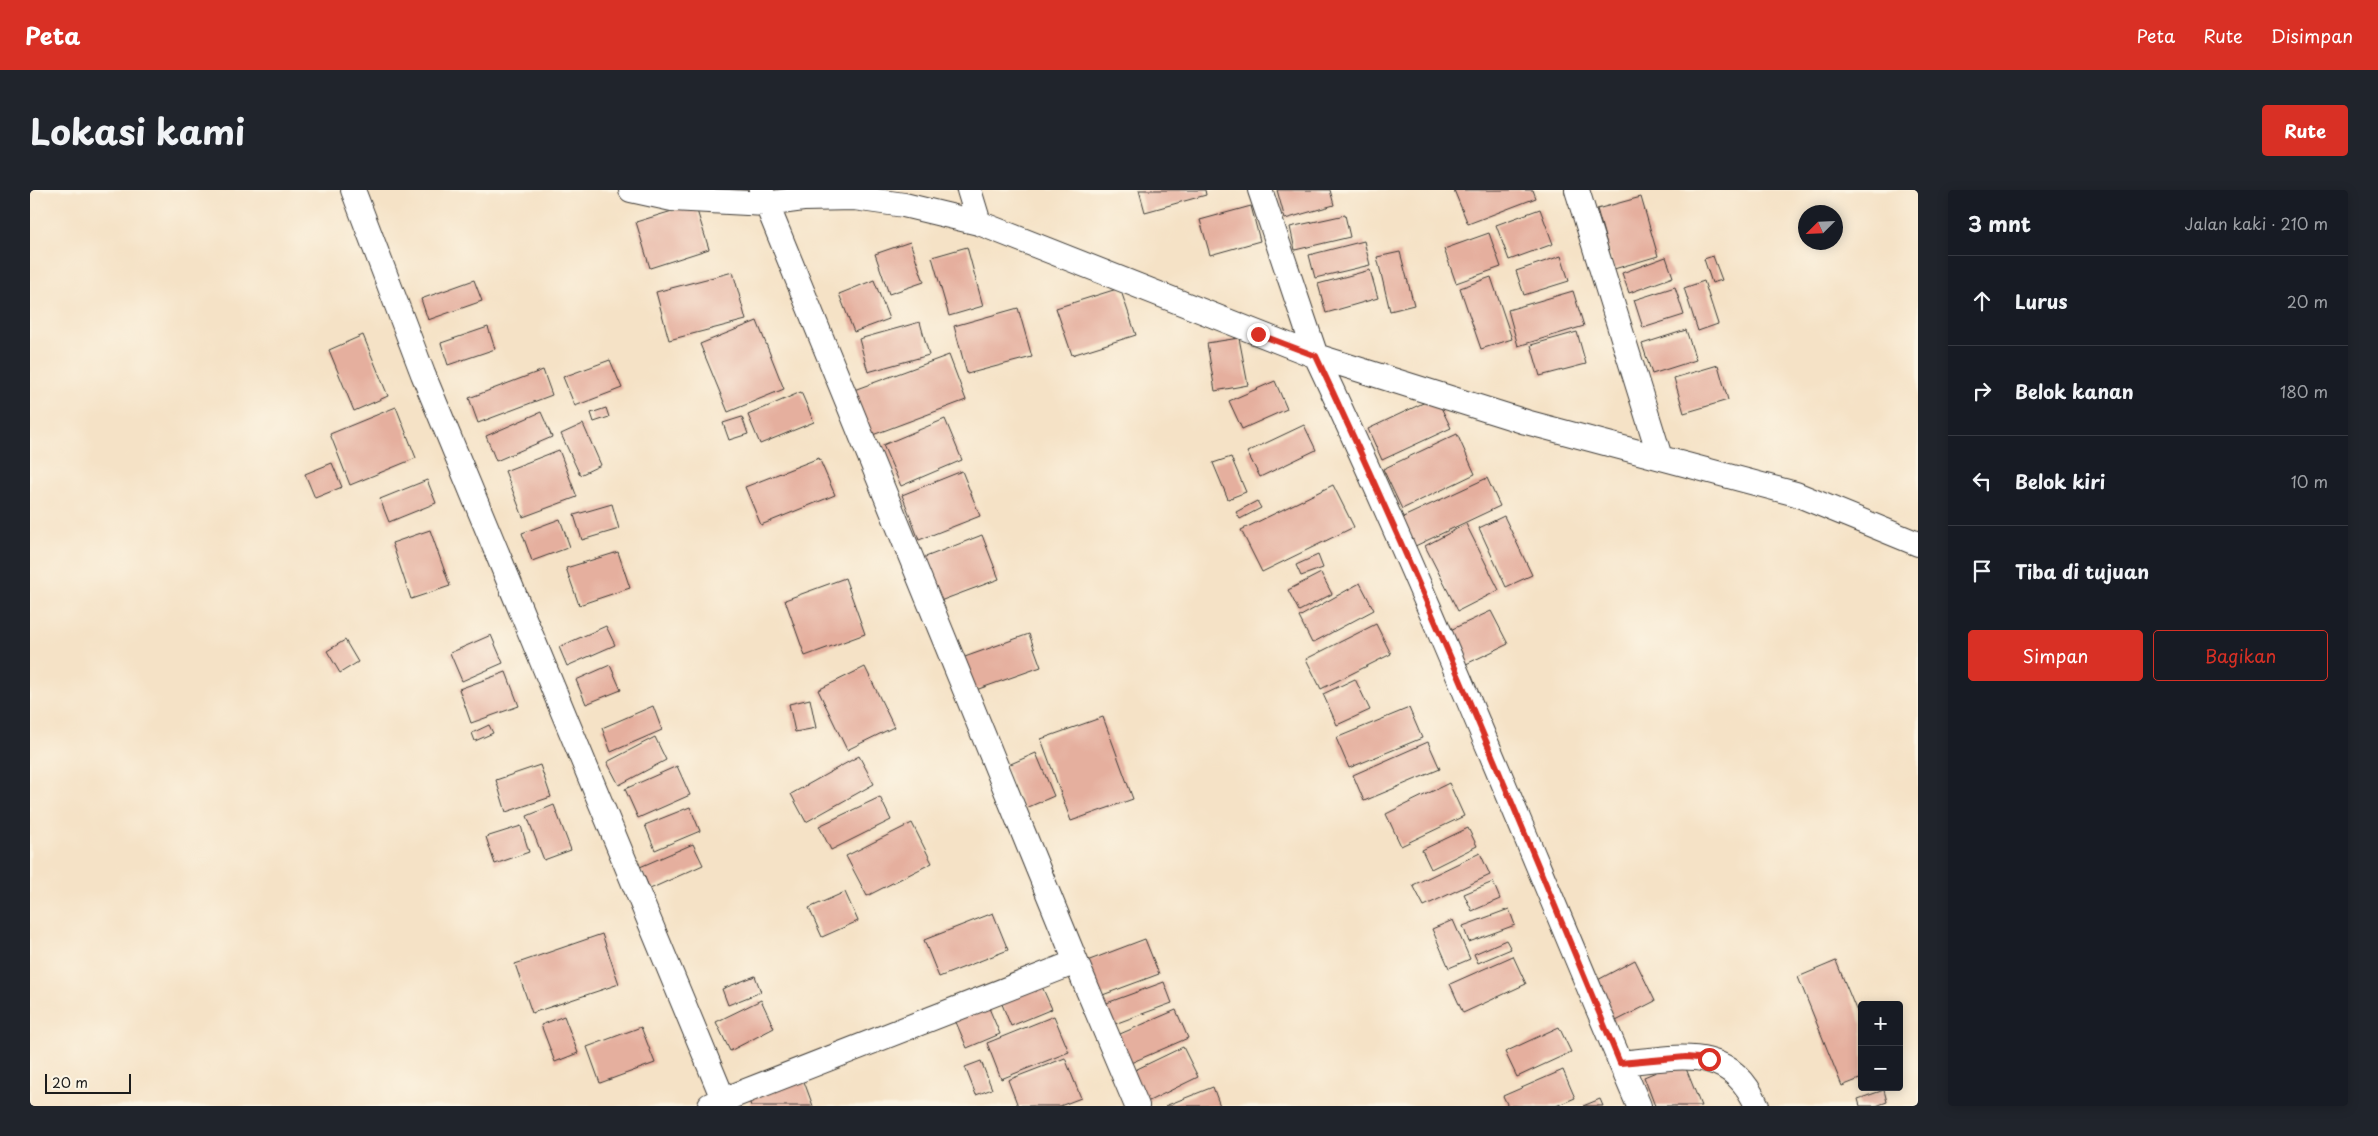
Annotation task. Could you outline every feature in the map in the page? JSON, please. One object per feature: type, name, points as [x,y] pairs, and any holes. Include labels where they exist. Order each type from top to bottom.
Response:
[{"type":"street","points":[[353,190],[427,383],[720,1104],[1076,962]]},
{"type":"street","points":[[631,190],[672,199],[854,198],[904,205],[979,223],[1316,356],[1526,422],[1796,494],[1918,544]]},
{"type":"street","points":[[969,190],[979,223]]},
{"type":"street","points":[[1260,190],[1316,356],[1364,459],[1452,662],[1639,1106]]},
{"type":"street","points":[[1577,190],[1660,457]]},
{"type":"street","points":[[763,197],[1076,962],[1137,1106]]},
{"type":"street","points":[[1620,1063],[1686,1057],[1709,1059],[1732,1072],[1751,1092],[1757,1106]]},
{"type":"building","points":[[1139,190],[1205,190],[1206,195],[1145,212]]},
{"type":"building","points":[[1277,190],[1330,190],[1334,205],[1285,219]]},
{"type":"building","points":[[1454,190],[1533,190],[1536,198],[1468,224]]},
{"type":"building","points":[[1641,197],[1658,256],[1614,269],[1597,209]]},
{"type":"building","points":[[695,204],[709,249],[650,268],[636,222]]},
{"type":"building","points":[[1251,206],[1260,241],[1210,255],[1200,220]]},
{"type":"building","points":[[1540,209],[1553,244],[1509,260],[1496,225]]},
{"type":"building","points":[[1345,215],[1350,237],[1295,250],[1290,227]]},
{"type":"building","points":[[1489,233],[1501,267],[1456,283],[1444,249]]},
{"type":"building","points":[[1364,241],[1370,265],[1315,278],[1309,255]]},
{"type":"building","points":[[910,242],[924,282],[889,294],[875,254]]},
{"type":"building","points":[[967,247],[983,306],[949,316],[932,257]]},
{"type":"building","points":[[1400,252],[1414,305],[1390,311],[1377,257]]},
{"type":"building","points":[[1561,256],[1569,281],[1524,295],[1516,271]]},
{"type":"building","points":[[1713,256],[1722,280],[1712,283],[1704,259]]},
{"type":"building","points":[[1666,257],[1673,277],[1629,293],[1622,273]]},
{"type":"building","points":[[1370,270],[1378,298],[1326,313],[1318,284]]},
{"type":"building","points":[[733,272],[746,320],[669,340],[656,292]]},
{"type":"building","points":[[1491,277],[1512,339],[1481,349],[1460,288]]},
{"type":"building","points":[[474,280],[482,301],[428,320],[421,299]]},
{"type":"building","points":[[874,280],[889,319],[854,332],[839,294]]},
{"type":"building","points":[[1704,281],[1718,324],[1698,331],[1684,288]]},
{"type":"building","points":[[1675,287],[1684,315],[1643,328],[1634,300]]},
{"type":"building","points":[[1120,288],[1136,335],[1072,355],[1056,308]]},
{"type":"building","points":[[1573,291],[1584,326],[1518,346],[1508,310]]},
{"type":"building","points":[[1018,308],[1032,357],[967,374],[954,326]]},
{"type":"building","points":[[757,321],[784,389],[728,412],[700,344]]},
{"type":"building","points":[[920,322],[929,355],[868,372],[859,339]]},
{"type":"building","points":[[488,327],[495,349],[448,365],[441,343]]},
{"type":"building","points":[[1686,330],[1696,360],[1652,374],[1642,344]]},
{"type":"building","points":[[1577,332],[1586,364],[1540,376],[1531,345]]},
{"type":"building","points":[[363,335],[388,396],[354,411],[329,350]]},
{"type":"building","points":[[1239,338],[1248,385],[1215,391],[1207,343]]},
{"type":"building","points":[[949,355],[966,400],[870,436],[854,390]]},
{"type":"building","points":[[610,360],[622,388],[575,406],[563,377]]},
{"type":"building","points":[[1718,365],[1728,400],[1684,413],[1674,378]]},
{"type":"building","points":[[543,370],[552,395],[478,423],[469,398]]},
{"type":"building","points":[[1275,381],[1287,409],[1242,429],[1229,401]]},
{"type":"building","points":[[801,392],[814,422],[760,444],[748,415]]},
{"type":"building","points":[[1436,397],[1451,428],[1382,460],[1368,429]]},
{"type":"building","points":[[396,407],[416,458],[350,485],[330,434]]},
{"type":"building","points":[[606,408],[609,417],[594,422],[591,413]]},
{"type":"building","points":[[541,412],[552,437],[496,461],[486,436]]},
{"type":"building","points":[[742,417],[748,434],[729,440],[723,423]]},
{"type":"building","points":[[945,419],[962,460],[901,486],[883,445]]},
{"type":"building","points":[[583,424],[601,465],[580,475],[561,434]]},
{"type":"building","points":[[1304,425],[1316,450],[1260,477],[1247,452]]},
{"type":"building","points":[[1457,434],[1475,474],[1402,509],[1383,469]]},
{"type":"building","points":[[559,450],[577,497],[523,517],[505,471]]},
{"type":"building","points":[[1231,457],[1246,492],[1228,499],[1213,463]]},
{"type":"building","points":[[819,458],[835,495],[761,525],[745,487]]},
{"type":"building","points":[[332,463],[342,487],[315,498],[305,474]]},
{"type":"building","points":[[962,471],[980,516],[919,540],[902,495]]},
{"type":"building","points":[[1487,478],[1500,506],[1413,547],[1399,519]]},
{"type":"building","points":[[427,480],[436,503],[389,522],[380,499]]},
{"type":"building","points":[[1333,485],[1354,527],[1262,572],[1241,530]]},
{"type":"building","points":[[1257,501],[1261,508],[1240,519],[1236,512]]},
{"type":"building","points":[[612,504],[619,529],[582,540],[574,515]]},
{"type":"building","points":[[1504,516],[1532,575],[1506,587],[1479,528]]},
{"type":"building","points":[[560,519],[570,547],[532,561],[522,533]]},
{"type":"building","points":[[1466,524],[1499,590],[1458,611],[1425,546]]},
{"type":"building","points":[[430,530],[450,586],[411,599],[392,543]]},
{"type":"building","points":[[982,535],[999,579],[940,601],[923,558]]},
{"type":"building","points":[[618,552],[630,588],[579,605],[566,568]]},
{"type":"building","points":[[1318,555],[1323,568],[1301,576],[1296,565]]},
{"type":"building","points":[[1321,573],[1332,594],[1299,611],[1288,590]]},
{"type":"building","points":[[845,578],[865,634],[805,656],[785,600]]},
{"type":"building","points":[[1360,583],[1374,610],[1312,643],[1299,617]]},
{"type":"building","points":[[1491,611],[1508,644],[1462,666],[1446,632]]},
{"type":"building","points":[[1376,624],[1391,654],[1321,689],[1306,659]]},
{"type":"building","points":[[606,626],[615,645],[567,666],[559,647]]},
{"type":"building","points":[[1029,634],[1041,667],[973,691],[962,658]]},
{"type":"building","points":[[491,635],[503,663],[462,681],[450,653]]},
{"type":"building","points":[[345,640],[358,662],[340,673],[327,651]]},
{"type":"building","points":[[610,665],[621,690],[586,704],[576,680]]},
{"type":"building","points":[[865,667],[894,727],[847,750],[818,690]]},
{"type":"building","points":[[506,672],[519,706],[471,723],[459,689]]},
{"type":"building","points":[[1355,679],[1370,710],[1337,725],[1323,694]]},
{"type":"building","points":[[810,699],[816,728],[795,732],[789,704]]},
{"type":"building","points":[[653,706],[662,730],[611,752],[602,728]]},
{"type":"building","points":[[1409,708],[1422,738],[1349,768],[1336,738]]},
{"type":"building","points":[[1103,717],[1133,799],[1071,821],[1041,739]]},
{"type":"building","points":[[489,725],[493,733],[475,741],[472,733]]},
{"type":"building","points":[[655,737],[666,760],[619,785],[607,762]]},
{"type":"building","points":[[1428,742],[1440,769],[1364,801],[1353,775]]},
{"type":"building","points":[[1036,753],[1054,796],[1024,809],[1006,766]]},
{"type":"building","points":[[859,756],[874,784],[806,822],[791,794]]},
{"type":"building","points":[[540,765],[551,797],[506,812],[496,780]]},
{"type":"building","points":[[677,766],[690,795],[638,818],[625,789]]},
{"type":"building","points":[[1449,783],[1464,816],[1401,846],[1386,814]]},
{"type":"building","points":[[880,797],[891,820],[831,850],[819,826]]},
{"type":"building","points":[[554,805],[571,850],[544,860],[527,816]]},
{"type":"building","points":[[690,807],[700,831],[655,850],[645,825]]},
{"type":"building","points":[[912,823],[932,863],[867,896],[846,856]]},
{"type":"building","points":[[521,826],[529,852],[495,864],[486,837]]},
{"type":"building","points":[[1468,828],[1477,846],[1431,869],[1422,850]]},
{"type":"building","points":[[693,844],[703,865],[650,889],[640,867]]},
{"type":"building","points":[[1480,853],[1490,875],[1424,906],[1413,885]]},
{"type":"building","points":[[1493,882],[1500,899],[1472,911],[1464,894]]},
{"type":"building","points":[[845,892],[858,921],[822,937],[809,908]]},
{"type":"building","points":[[1509,909],[1515,925],[1469,942],[1463,926]]},
{"type":"building","points":[[993,913],[1008,950],[939,977],[924,940]]},
{"type":"building","points":[[1453,920],[1470,959],[1449,968],[1432,929]]},
{"type":"building","points":[[602,934],[619,984],[532,1013],[515,964]]},
{"type":"building","points":[[1145,939],[1159,974],[1100,996],[1087,961]]},
{"type":"building","points":[[1506,940],[1511,949],[1478,963],[1474,954]]},
{"type":"building","points":[[1513,956],[1526,984],[1463,1013],[1450,984]]},
{"type":"building","points":[[1635,960],[1655,1001],[1614,1022],[1594,982]]},
{"type":"building","points":[[1836,961],[1858,1014],[1858,1080],[1842,1086],[1798,977]]},
{"type":"building","points":[[755,976],[761,992],[728,1005],[722,989]]},
{"type":"building","points":[[1039,980],[1052,1009],[1011,1026],[999,997]]},
{"type":"building","points":[[1164,982],[1172,1003],[1112,1025],[1104,1004]]},
{"type":"building","points":[[761,1000],[774,1028],[730,1051],[716,1022]]},
{"type":"building","points":[[986,1001],[1000,1034],[967,1048],[953,1015]]},
{"type":"building","points":[[1176,1010],[1188,1038],[1126,1065],[1113,1037]]},
{"type":"building","points":[[564,1016],[578,1053],[555,1062],[541,1025]]},
{"type":"building","points":[[1054,1016],[1069,1052],[1001,1079],[987,1043]]},
{"type":"building","points":[[641,1027],[655,1063],[600,1083],[587,1047]]},
{"type":"building","points":[[1559,1027],[1571,1052],[1517,1077],[1505,1052]]},
{"type":"building","points":[[1183,1047],[1198,1077],[1145,1103],[1131,1072]]},
{"type":"building","points":[[1065,1058],[1081,1098],[1060,1106],[1018,1106],[1008,1080]]},
{"type":"building","points":[[981,1061],[992,1089],[976,1095],[965,1067]]},
{"type":"building","points":[[1683,1061],[1701,1106],[1655,1106],[1644,1077]]},
{"type":"building","points":[[1563,1070],[1575,1098],[1556,1106],[1508,1106],[1503,1096]]},
{"type":"building","points":[[802,1076],[813,1106],[751,1106],[748,1097]]},
{"type":"building","points":[[1213,1087],[1220,1106],[1165,1106]]},
{"type":"building","points":[[1884,1091],[1887,1102],[1876,1106],[1860,1106],[1858,1099]]},
{"type":"building","points":[[1600,1099],[1603,1106],[1583,1106]]},
{"type":"route","points":[[1258,334],[1316,356],[1364,459],[1452,662],[1620,1063],[1686,1057],[1709,1059]]}]
